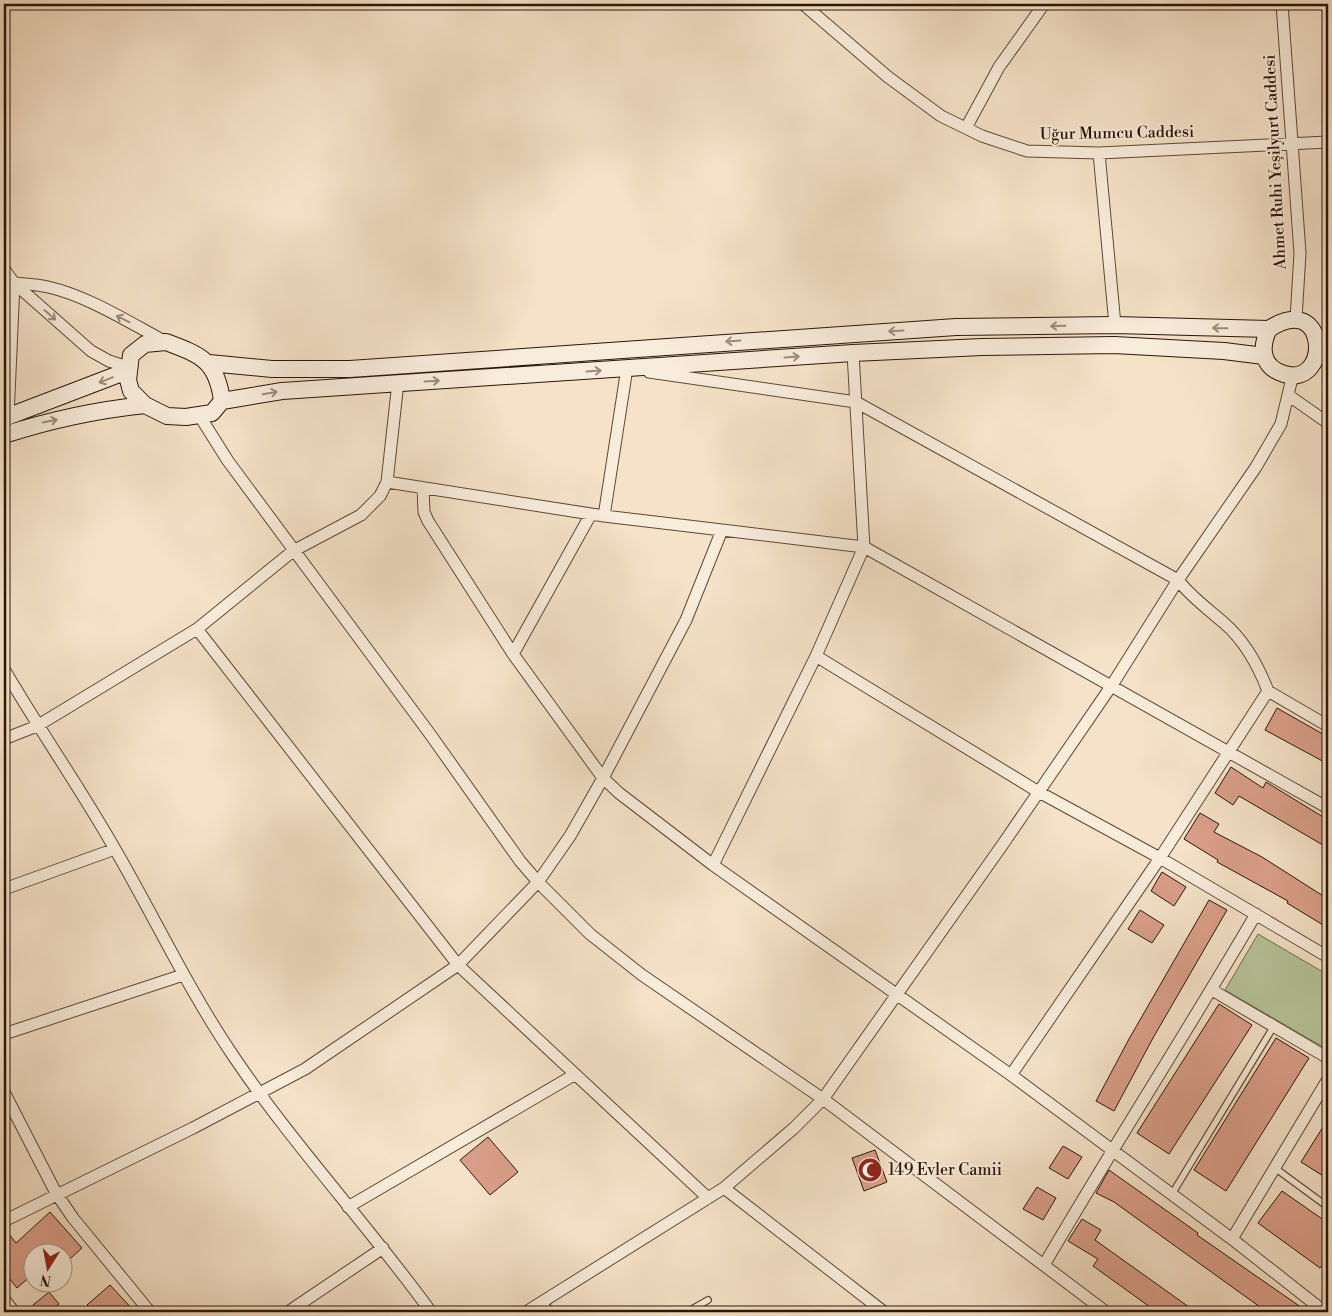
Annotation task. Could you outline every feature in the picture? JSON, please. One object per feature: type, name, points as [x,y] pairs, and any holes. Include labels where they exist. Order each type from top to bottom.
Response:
[{"type":"street","name":"Uğur Mumcu Caddesi","points":[[802,4],[888,77],[941,116],[982,136],[1027,151],[1100,153],[1328,142]]},
{"type":"street","points":[[966,128],[999,67],[1044,4]]},
{"type":"street","name":"Ahmet Ruhi Yeşilyurt Caddesi","points":[[1282,4],[1300,253],[1296,319]]},
{"type":"street","points":[[1100,153],[1115,325]]},
{"type":"street","points":[[4,269],[14,282],[91,351],[108,361],[128,369]]},
{"type":"street","points":[[14,282],[48,287],[76,297],[166,342],[196,353],[209,363],[220,381],[222,401]]},
{"type":"street","points":[[14,282],[6,418],[85,388],[128,369]]},
{"type":"street","points":[[209,363],[272,369],[350,369],[946,328],[1115,325],[1269,328],[1282,320],[1296,319],[1309,326],[1318,338],[1323,353],[1312,366],[1300,374],[1285,375],[1272,368],[1264,356],[1263,342],[1269,328]]},
{"type":"street","points":[[166,342],[145,344],[131,355],[128,369],[131,391],[145,405],[167,416],[186,417],[212,413],[222,401],[282,391],[853,353],[982,347],[1114,345],[1224,350],[1264,356]]},
{"type":"street","points":[[713,865],[816,656],[864,547],[853,353]]},
{"type":"street","points":[[627,368],[856,402],[1178,580],[1190,595],[1236,635],[1255,662],[1268,692],[1328,726]]},
{"type":"street","points":[[604,516],[627,368]]},
{"type":"street","points":[[526,1312],[724,1188],[794,1128],[823,1099],[895,994],[1003,844],[1112,685],[1178,580],[1256,467],[1281,424],[1293,374]]},
{"type":"street","points":[[4,739],[37,726],[197,629],[293,551],[361,515],[380,496],[387,482],[398,382]]},
{"type":"street","points":[[1288,395],[1328,423]]},
{"type":"street","points":[[4,435],[43,422],[114,408],[145,405]]},
{"type":"street","points":[[199,415],[228,461],[293,551],[538,882],[590,934],[642,975],[823,1099],[1106,1312]]},
{"type":"street","points":[[387,482],[604,516],[864,547],[1328,808]]},
{"type":"street","points":[[423,488],[424,512],[428,521],[513,654],[603,778],[713,865],[1011,1075],[1232,1239],[1325,1312]]},
{"type":"street","points":[[513,654],[591,514]]},
{"type":"street","points":[[4,1221],[56,1193],[259,1094],[336,1050],[458,965],[538,882],[570,836],[603,778],[686,620],[722,530]]},
{"type":"street","points":[[197,629],[458,965],[708,1198]]},
{"type":"street","points":[[816,656],[1038,791],[1160,858],[1328,957]]},
{"type":"street","points":[[4,669],[37,726],[115,849],[184,975],[233,1056],[259,1094],[348,1207],[383,1248],[431,1312]]},
{"type":"street","points":[[1011,1075],[1160,858],[1268,692]]},
{"type":"street","points":[[4,888],[115,849]]},
{"type":"street","points":[[1044,1265],[1112,1150],[1212,990],[1256,914]]},
{"type":"street","points":[[4,1034],[184,975]]},
{"type":"street","points":[[1212,990],[1328,1058]]},
{"type":"street","points":[[348,1207],[574,1075]]},
{"type":"street","points":[[1232,1239],[1328,1079]]},
{"type":"street","points":[[4,1092],[56,1193],[73,1218],[150,1312]]},
{"type":"street","points":[[724,1188],[884,1312]]},
{"type":"street","points":[[288,1312],[383,1248]]},
{"type":"street","points":[[4,1299],[14,1312]]},
{"type":"lane","points":[[1172,1194],[1274,1026]]},
{"type":"lane","points":[[1275,1168],[1328,1207]]},
{"type":"lane","points":[[687,1312],[708,1300]]},
{"type":"lane","points":[[541,1302],[554,1312]]},
{"type":"green space","points":[[1258,934],[1328,975],[1328,1050],[1225,990]]},
{"type":"building","points":[[1277,708],[1328,737],[1328,764],[1265,730]]},
{"type":"building","points":[[1231,767],[1263,788],[1266,782],[1328,820],[1328,848],[1239,796],[1233,805],[1215,793]]},
{"type":"building","points":[[1200,813],[1219,824],[1214,832],[1262,857],[1328,899],[1328,928],[1287,903],[1288,901],[1217,862],[1218,860],[1184,839]]},
{"type":"building","points":[[1162,872],[1186,887],[1174,906],[1151,891]]},
{"type":"building","points":[[1209,900],[1227,910],[1153,1038],[1114,1111],[1096,1101],[1129,1039]]},
{"type":"building","points":[[1140,910],[1164,925],[1152,943],[1128,929]]},
{"type":"building","points":[[1219,1004],[1252,1025],[1169,1154],[1137,1133]]},
{"type":"building","points":[[1276,1038],[1309,1058],[1226,1191],[1194,1170]]},
{"type":"building","points":[[1328,1119],[1328,1179],[1301,1162]]},
{"type":"building","points":[[488,1137],[518,1172],[490,1195],[460,1160]]},
{"type":"building","points":[[1063,1146],[1082,1157],[1068,1179],[1049,1168]]},
{"type":"building","name":"149 Evler Camii","points":[[875,1150],[887,1182],[864,1191],[852,1158]]},
{"type":"building","points":[[1109,1170],[1198,1233],[1197,1235],[1308,1312],[1267,1312],[1114,1202],[1096,1193]]},
{"type":"building","points":[[1037,1187],[1056,1198],[1043,1220],[1023,1209]]},
{"type":"building","points":[[1282,1191],[1328,1223],[1328,1258],[1320,1268],[1258,1223]]},
{"type":"building","points":[[50,1212],[82,1248],[72,1257],[72,1244],[22,1244],[22,1284],[17,1288],[4,1272],[4,1228],[16,1243]]},
{"type":"building","points":[[1082,1219],[1101,1230],[1095,1240],[1196,1312],[1157,1312],[1093,1266],[1098,1259],[1068,1241]]},
{"type":"building","points":[[110,1285],[135,1312],[94,1312],[87,1305]]},
{"type":"building","points":[[47,1294],[51,1294],[59,1304],[49,1312],[39,1312],[33,1305]]},
{"type":"place","name":"149 Evler Camii","points":[[870,1170]]}]
